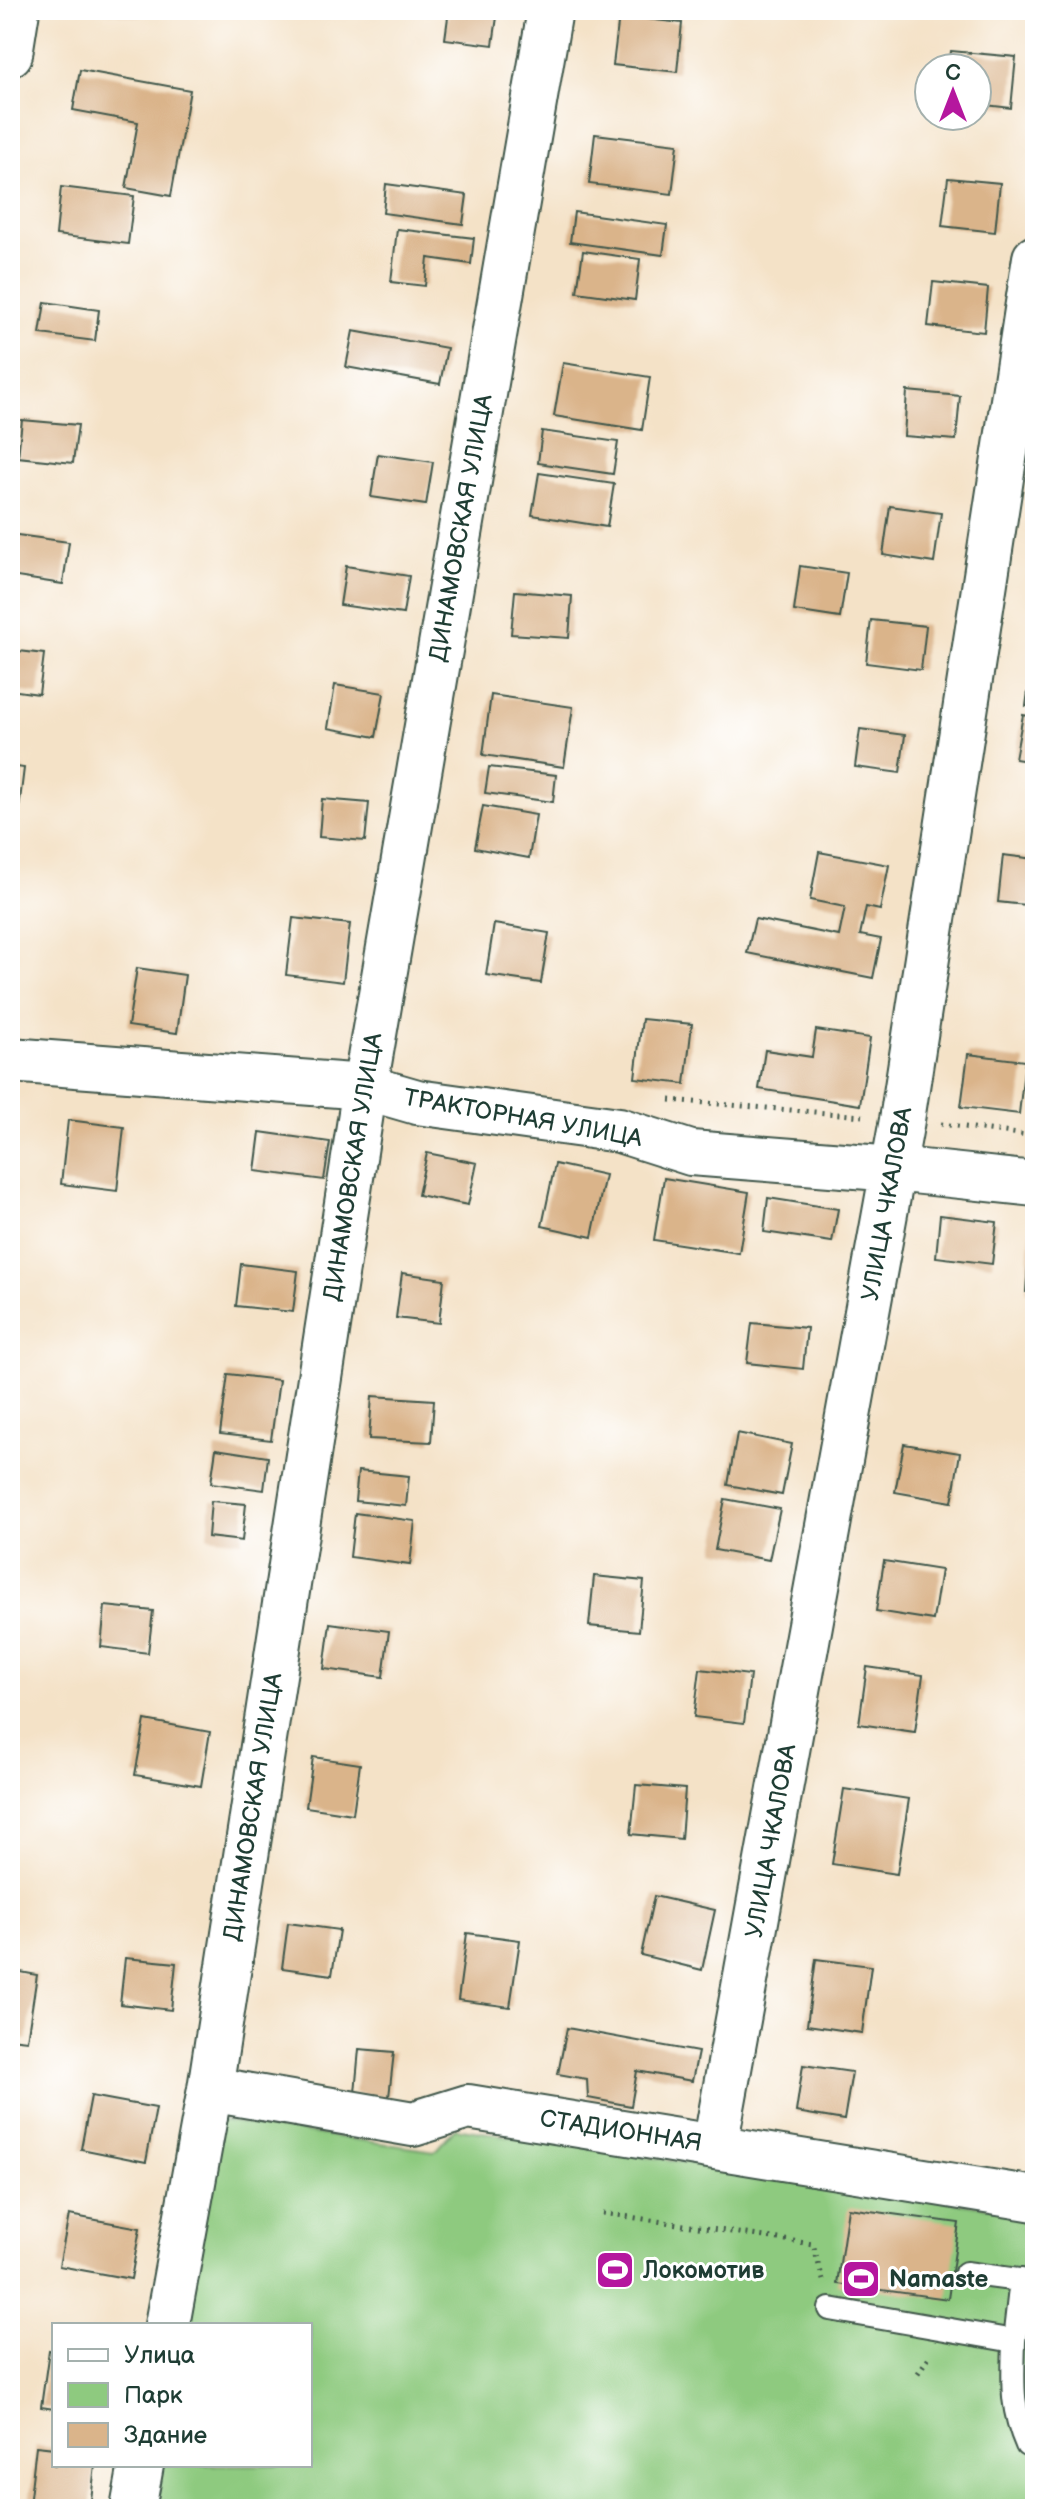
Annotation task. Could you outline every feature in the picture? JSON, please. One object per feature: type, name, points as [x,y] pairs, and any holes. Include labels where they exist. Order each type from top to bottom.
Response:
[{"type":"street","points":[[10,54],[17,10]]},
{"type":"street","name":"ДИНАМОВСКАЯ УЛИЦА","points":[[167,2323],[210,2089],[365,1087],[550,10]]},
{"type":"street","name":"УЛИЦА ЧКАЛОВА","points":[[715,2146],[894,1169],[1035,258]]},
{"type":"street","name":"ТРАКТОРНАЯ УЛИЦА","points":[[10,1060],[365,1087],[417,1102],[619,1130],[691,1153],[1035,1184]]},
{"type":"street","name":"СТАДИОННАЯ","points":[[210,2089],[413,2124],[468,2107],[1035,2199]]},
{"type":"street","points":[[133,2509],[141,2467]]},
{"type":"lane","points":[[966,2273],[1028,2281],[1014,2341],[1012,2394],[1016,2420],[1027,2445],[1035,2447]]},
{"type":"lane","points":[[830,2309],[1014,2341]]},
{"type":"path","points":[[603,2213],[813,2244],[830,2309]]},
{"type":"green space","name":"Локомотив","points":[[220,2120],[435,2151],[455,2128],[1035,2214],[1035,2509],[155,2509],[163,2467],[312,2467],[312,2323],[186,2323]]},
{"type":"building","points":[[96,10],[141,10],[140,17]]},
{"type":"building","points":[[449,10],[498,10],[493,45],[445,39]]},
{"type":"building","points":[[619,16],[682,23],[677,72],[613,65]]},
{"type":"building","points":[[993,55],[1016,57],[1011,108],[993,106]]},
{"type":"building","points":[[80,70],[190,90],[171,196],[126,188],[138,122],[73,110]]},
{"type":"building","points":[[595,134],[678,144],[672,194],[589,184]]},
{"type":"building","points":[[948,178],[1000,183],[995,232],[942,226]]},
{"type":"building","points":[[386,184],[467,195],[463,224],[383,213]]},
{"type":"building","points":[[61,187],[134,196],[128,244],[56,235]]},
{"type":"building","points":[[574,212],[667,225],[663,255],[570,242]]},
{"type":"building","points":[[397,229],[474,238],[471,264],[428,258],[425,286],[391,282]]},
{"type":"building","points":[[583,251],[640,259],[635,300],[577,292]]},
{"type":"building","points":[[933,282],[988,288],[984,332],[928,326]]},
{"type":"building","points":[[45,302],[99,310],[95,341],[40,334]]},
{"type":"building","points":[[353,331],[447,348],[440,384],[346,367]]},
{"type":"building","points":[[563,363],[650,377],[642,430],[554,416]]},
{"type":"building","points":[[907,391],[960,396],[956,440],[904,436]]},
{"type":"building","points":[[22,420],[78,425],[73,463],[18,457]]},
{"type":"building","points":[[542,431],[618,442],[613,474],[538,463]]},
{"type":"building","points":[[378,454],[433,462],[426,505],[371,497]]},
{"type":"building","points":[[539,473],[614,484],[607,527],[532,515]]},
{"type":"building","points":[[890,506],[941,513],[934,563],[883,555]]},
{"type":"building","points":[[10,534],[69,542],[63,584],[10,576]]},
{"type":"building","points":[[346,566],[409,576],[403,614],[340,605]]},
{"type":"building","points":[[800,566],[847,573],[840,618],[794,611]]},
{"type":"building","points":[[515,591],[572,596],[569,638],[511,634]]},
{"type":"building","points":[[871,620],[926,626],[921,670],[866,663]]},
{"type":"building","points":[[10,650],[44,654],[39,694],[10,690]]},
{"type":"building","points":[[1031,670],[1035,670],[1035,707],[1026,706]]},
{"type":"building","points":[[335,685],[384,693],[376,737],[328,728]]},
{"type":"building","points":[[491,695],[573,707],[564,767],[483,755]]},
{"type":"building","points":[[1023,715],[1035,717],[1035,762],[1015,759]]},
{"type":"building","points":[[860,729],[905,735],[900,773],[855,767]]},
{"type":"building","points":[[10,766],[24,768],[19,809],[10,808]]},
{"type":"building","points":[[489,767],[556,775],[553,802],[485,793]]},
{"type":"building","points":[[322,799],[369,803],[365,841],[319,837]]},
{"type":"building","points":[[483,806],[536,815],[529,858],[475,848]]},
{"type":"building","points":[[819,852],[889,865],[880,910],[866,907],[860,935],[881,939],[873,978],[747,953],[755,919],[839,936],[845,907],[810,900]]},
{"type":"building","points":[[1003,855],[1035,859],[1035,906],[998,902]]},
{"type":"building","points":[[293,918],[350,924],[343,982],[286,975]]},
{"type":"building","points":[[494,924],[549,933],[541,983],[486,975]]},
{"type":"building","points":[[137,968],[185,975],[177,1033],[128,1026]]},
{"type":"building","points":[[642,1019],[692,1024],[685,1084],[635,1078]]},
{"type":"building","points":[[816,1030],[870,1038],[860,1105],[759,1089],[765,1050],[812,1057]]},
{"type":"building","points":[[968,1054],[1025,1061],[1019,1114],[961,1107]]},
{"type":"building","points":[[68,1120],[124,1127],[117,1191],[61,1184]]},
{"type":"building","points":[[260,1132],[330,1142],[324,1180],[255,1171]]},
{"type":"building","points":[[427,1153],[477,1163],[468,1205],[418,1195]]},
{"type":"building","points":[[555,1164],[605,1175],[592,1237],[542,1226]]},
{"type":"building","points":[[664,1178],[749,1192],[739,1253],[654,1240]]},
{"type":"building","points":[[768,1198],[838,1209],[832,1242],[764,1232]]},
{"type":"building","points":[[940,1215],[997,1222],[992,1264],[936,1257]]},
{"type":"building","points":[[1031,1225],[1035,1225],[1035,1292],[1026,1292]]},
{"type":"building","points":[[241,1264],[298,1271],[293,1312],[236,1306]]},
{"type":"building","points":[[402,1273],[444,1279],[439,1323],[396,1318]]},
{"type":"building","points":[[752,1323],[807,1328],[803,1369],[747,1363]]},
{"type":"building","points":[[228,1374],[279,1380],[271,1440],[220,1434]]},
{"type":"building","points":[[372,1396],[434,1400],[431,1442],[369,1439]]},
{"type":"building","points":[[737,1433],[792,1444],[782,1495],[728,1485]]},
{"type":"building","points":[[904,1444],[960,1453],[952,1502],[895,1492]]},
{"type":"building","points":[[216,1449],[268,1457],[264,1490],[211,1483]]},
{"type":"building","points":[[358,1471],[409,1476],[406,1506],[355,1501]]},
{"type":"building","points":[[725,1499],[780,1509],[769,1560],[715,1550]]},
{"type":"building","points":[[211,1501],[246,1504],[242,1541],[208,1537]]},
{"type":"building","points":[[355,1513],[415,1521],[410,1565],[350,1557]]},
{"type":"building","points":[[884,1561],[941,1570],[933,1620],[876,1611]]},
{"type":"building","points":[[594,1576],[644,1581],[639,1631],[589,1626]]},
{"type":"building","points":[[105,1606],[153,1611],[148,1653],[101,1647]]},
{"type":"building","points":[[330,1623],[389,1631],[383,1677],[324,1669]]},
{"type":"building","points":[[867,1667],[923,1675],[915,1732],[859,1724]]},
{"type":"building","points":[[700,1669],[750,1675],[744,1723],[694,1717]]},
{"type":"building","points":[[145,1720],[210,1732],[201,1786],[135,1775]]},
{"type":"building","points":[[313,1757],[360,1764],[353,1814],[306,1807]]},
{"type":"building","points":[[636,1785],[685,1789],[681,1839],[631,1834]]},
{"type":"building","points":[[844,1789],[909,1799],[897,1874],[832,1864]]},
{"type":"building","points":[[654,1896],[715,1910],[702,1970],[641,1955]]},
{"type":"building","points":[[288,1923],[339,1930],[332,1975],[282,1968]]},
{"type":"building","points":[[467,1933],[520,1940],[510,2007],[458,2000]]},
{"type":"building","points":[[125,1958],[176,1963],[171,2010],[120,2004]]},
{"type":"building","points":[[816,1959],[871,1966],[862,2033],[807,2025]]},
{"type":"building","points":[[10,1970],[37,1975],[27,2040],[10,2038]]},
{"type":"building","points":[[567,2028],[698,2052],[692,2081],[637,2071],[631,2106],[588,2098],[587,2079],[558,2074]]},
{"type":"building","points":[[359,2049],[394,2052],[389,2097],[355,2093]]},
{"type":"building","points":[[803,2065],[852,2072],[844,2120],[796,2112]]},
{"type":"building","points":[[91,2096],[156,2108],[146,2162],[81,2149]]},
{"type":"building","points":[[848,2208],[959,2223],[948,2299],[837,2284]]},
{"type":"building","points":[[69,2215],[140,2228],[131,2279],[59,2266]]},
{"type":"building","points":[[49,2350],[52,2351],[52,2409],[41,2407]]},
{"type":"building","points":[[36,2446],[52,2448],[52,2467],[95,2467],[90,2509],[29,2506]]},
{"type":"place","name":"Локомотив","points":[[615,2270]]},
{"type":"place","name":"Namaste","points":[[861,2279]]}]
